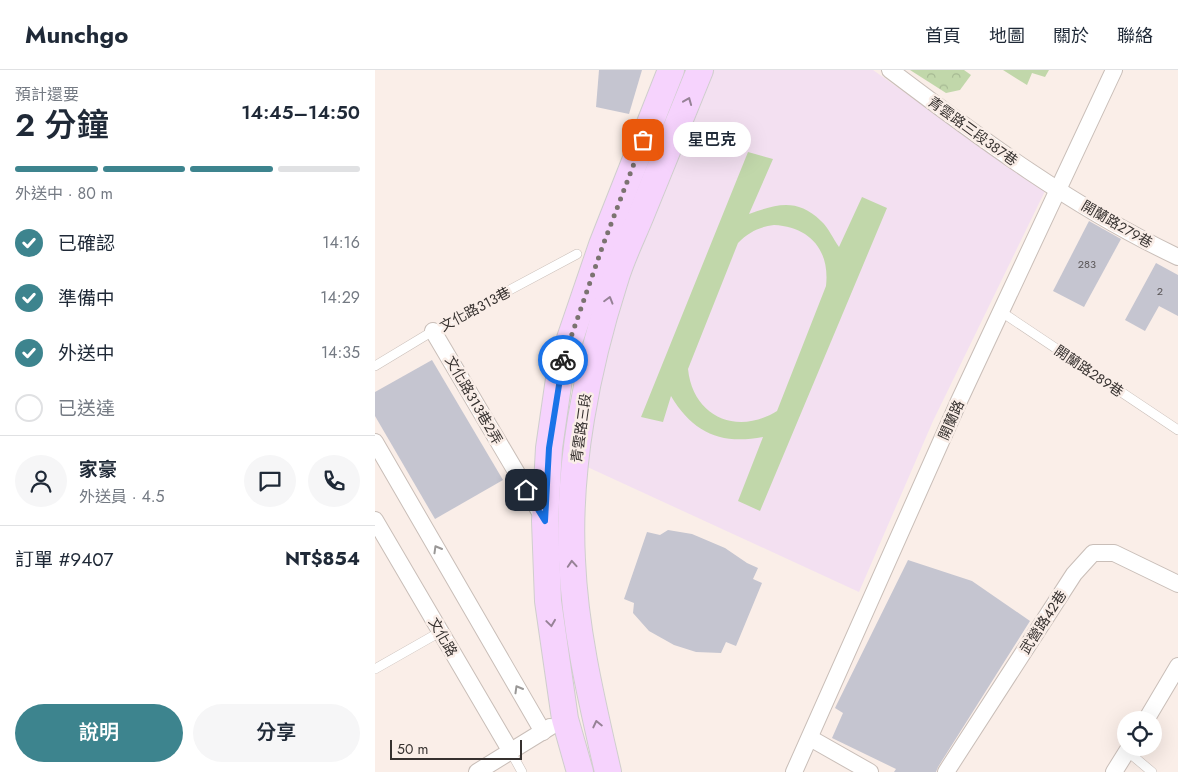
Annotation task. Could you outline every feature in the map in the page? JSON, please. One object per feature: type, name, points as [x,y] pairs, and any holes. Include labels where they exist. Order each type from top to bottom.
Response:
[{"type":"main road","name":"青雲路三段","points":[[608,772],[587,681],[577,617],[572,560],[571,513],[587,382],[588,329],[603,245],[671,70]]},
{"type":"main road","name":"青雲路三段","points":[[580,772],[565,719],[547,601],[545,521],[549,448],[561,365],[588,329],[615,278],[700,70]]},
{"type":"street","name":"青雲路三段387巷","points":[[890,70],[944,111],[1057,190]]},
{"type":"street","name":"開蘭路","points":[[794,772],[1000,311],[1114,70]]},
{"type":"street","name":"開蘭路279巷","points":[[1057,190],[1158,248],[1178,257]]},
{"type":"street","name":"文化路313巷2弄","points":[[433,331],[545,521]]},
{"type":"street","points":[[375,442],[543,732]]},
{"type":"street","name":"文化路","points":[[375,520],[511,752]]},
{"type":"street","name":"武營路42巷","points":[[946,772],[1074,574],[1093,553],[1114,553],[1178,584]]},
{"type":"street","points":[[1151,711],[1178,666]]},
{"type":"street","points":[[477,772],[565,719]]},
{"type":"street","points":[[810,738],[870,772]]},
{"type":"street","points":[[1114,772],[1124,756]]},
{"type":"lane","name":"文化路313巷","points":[[375,366],[433,331],[577,254]]},
{"type":"lane","name":"開蘭路289巷","points":[[1000,311],[1178,430]]},
{"type":"lane","points":[[375,669],[439,632]]},
{"type":"lane","points":[[511,752],[522,772]]},
{"type":"lane","points":[[1135,756],[1152,772]]},
{"type":"shaded area","points":[[709,70],[873,70],[1045,191],[933,421],[859,592],[583,465],[608,321]]},
{"type":"green space","points":[[910,70],[964,70],[971,75],[960,90],[946,93]]},
{"type":"green space","points":[[1003,70],[1049,70],[1045,77],[1032,73],[1027,85]]},
{"type":"green space","points":[[748,152],[773,159],[749,214],[787,205],[804,209],[824,224],[839,247],[862,197],[887,208],[760,511],[738,501],[763,437],[734,439],[709,433],[689,419],[671,396],[663,422],[641,417]],"holes":[[[774,225],[798,230],[807,236],[821,251],[825,262],[826,286],[777,411],[747,422],[719,417],[708,410],[698,399],[692,386],[688,369],[738,243],[750,233],[764,227]]]},
{"type":"building","points":[[599,70],[642,70],[629,114],[596,107]]},
{"type":"building","points":[[1089,221],[1121,239],[1084,307],[1053,291]]},
{"type":"building","points":[[1156,263],[1178,275],[1178,316],[1159,306],[1145,331],[1125,320]]},
{"type":"building","points":[[432,360],[503,480],[435,519],[375,416],[375,392]]},
{"type":"building","points":[[668,530],[692,534],[725,548],[758,568],[753,579],[762,583],[736,646],[726,642],[721,653],[696,652],[674,645],[649,631],[633,613],[634,603],[624,599],[647,532],[660,535]]},
{"type":"building","points":[[908,560],[972,581],[1030,621],[936,772],[894,772],[896,769],[832,738],[843,713],[835,708]]},
{"type":"way so far","points":[[563,360],[603,245],[643,140]]},
{"type":"place","name":"星巴克","points":[[643,140]]},
{"type":"route","points":[[526,490],[545,521],[549,448],[563,360]]}]
